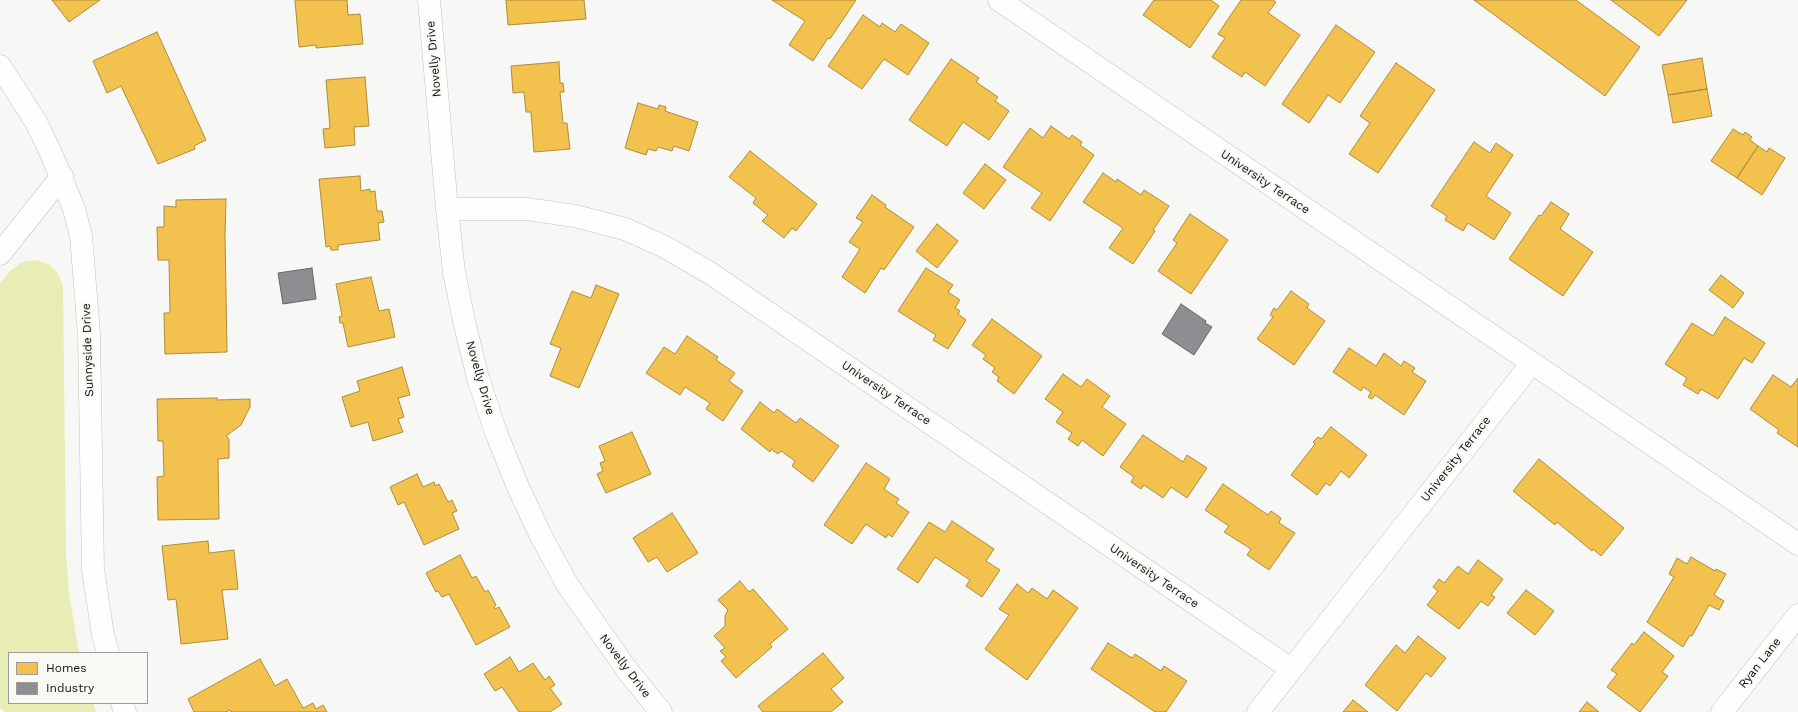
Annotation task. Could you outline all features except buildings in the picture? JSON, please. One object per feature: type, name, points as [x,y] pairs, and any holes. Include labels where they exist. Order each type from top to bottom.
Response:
[{"type":"street","name":"Novelly Drive","points":[[429,0],[447,210],[454,272],[478,378],[495,430],[518,488],[541,536],[567,584],[627,670],[661,712]]},
{"type":"street","name":"University Terrace","points":[[999,0],[1798,544]]},
{"type":"street","name":"Sunnyside Drive","points":[[0,66],[36,122],[62,176],[74,209],[81,243],[89,334],[94,570],[102,628],[108,652]]},
{"type":"street","points":[[0,254],[62,176]]},
{"type":"street","name":"University Terrace","points":[[447,210],[527,209],[575,216],[625,229],[665,246],[710,273],[1291,669]]},
{"type":"street","name":"University Terrace","points":[[1258,712],[1532,363]]},
{"type":"street","name":"Ryan Lane","points":[[1722,712],[1798,615]]},
{"type":"green space","points":[[37,260],[50,265],[58,274],[63,286],[66,554],[69,593],[79,652],[8,652],[8,704],[93,704],[96,712],[5,712],[0,708],[0,284],[9,272],[22,262]]}]
